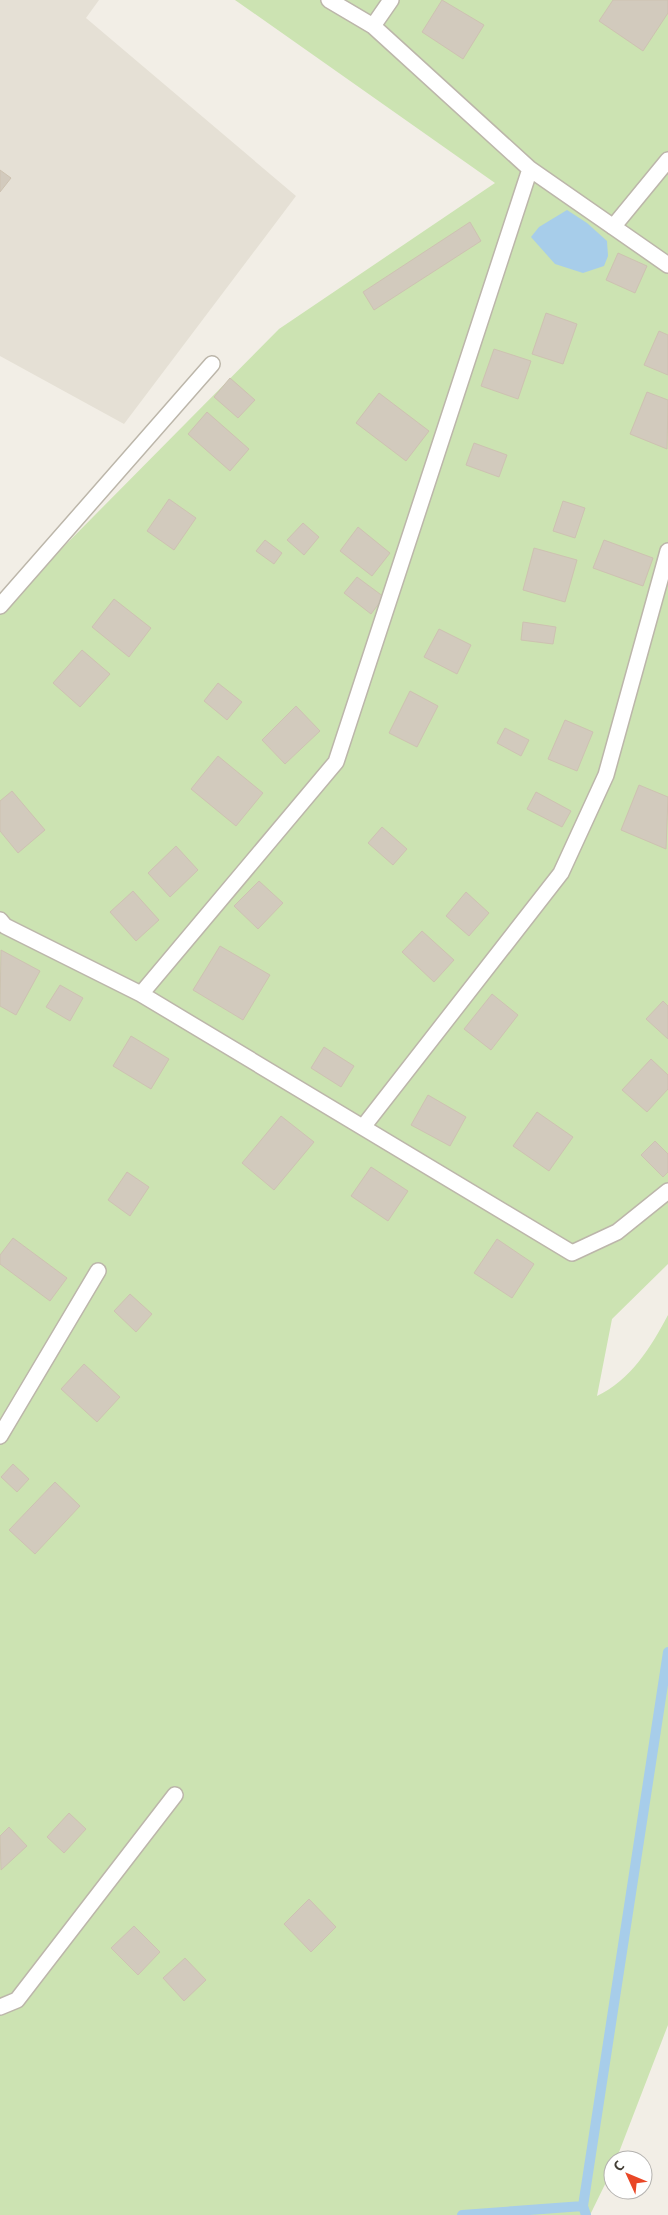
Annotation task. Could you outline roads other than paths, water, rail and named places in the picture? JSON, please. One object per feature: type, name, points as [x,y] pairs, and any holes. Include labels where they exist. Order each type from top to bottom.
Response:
[{"type":"lane","points":[[329,0],[374,26],[530,169],[668,265]]},
{"type":"lane","points":[[374,26],[391,0]]},
{"type":"lane","points":[[613,227],[668,160]]},
{"type":"lane","points":[[141,994],[336,762],[530,169]]},
{"type":"lane","points":[[0,606],[212,364]]},
{"type":"lane","points":[[363,1127],[561,873],[606,775],[668,552]]},
{"type":"lane","points":[[0,920],[5,926],[141,994],[572,1253],[617,1232],[668,1190]]},
{"type":"lane","points":[[0,1436],[98,1271]]},
{"type":"lane","points":[[0,2007],[17,2000],[176,1795]]},
{"type":"water","points":[[567,210],[587,223],[607,241],[608,256],[604,266],[583,273],[555,264],[531,237],[539,227]]},
{"type":"waterway","points":[[586,2215],[583,2206],[668,1652]]},
{"type":"waterway","points":[[462,2215],[583,2206]]}]
